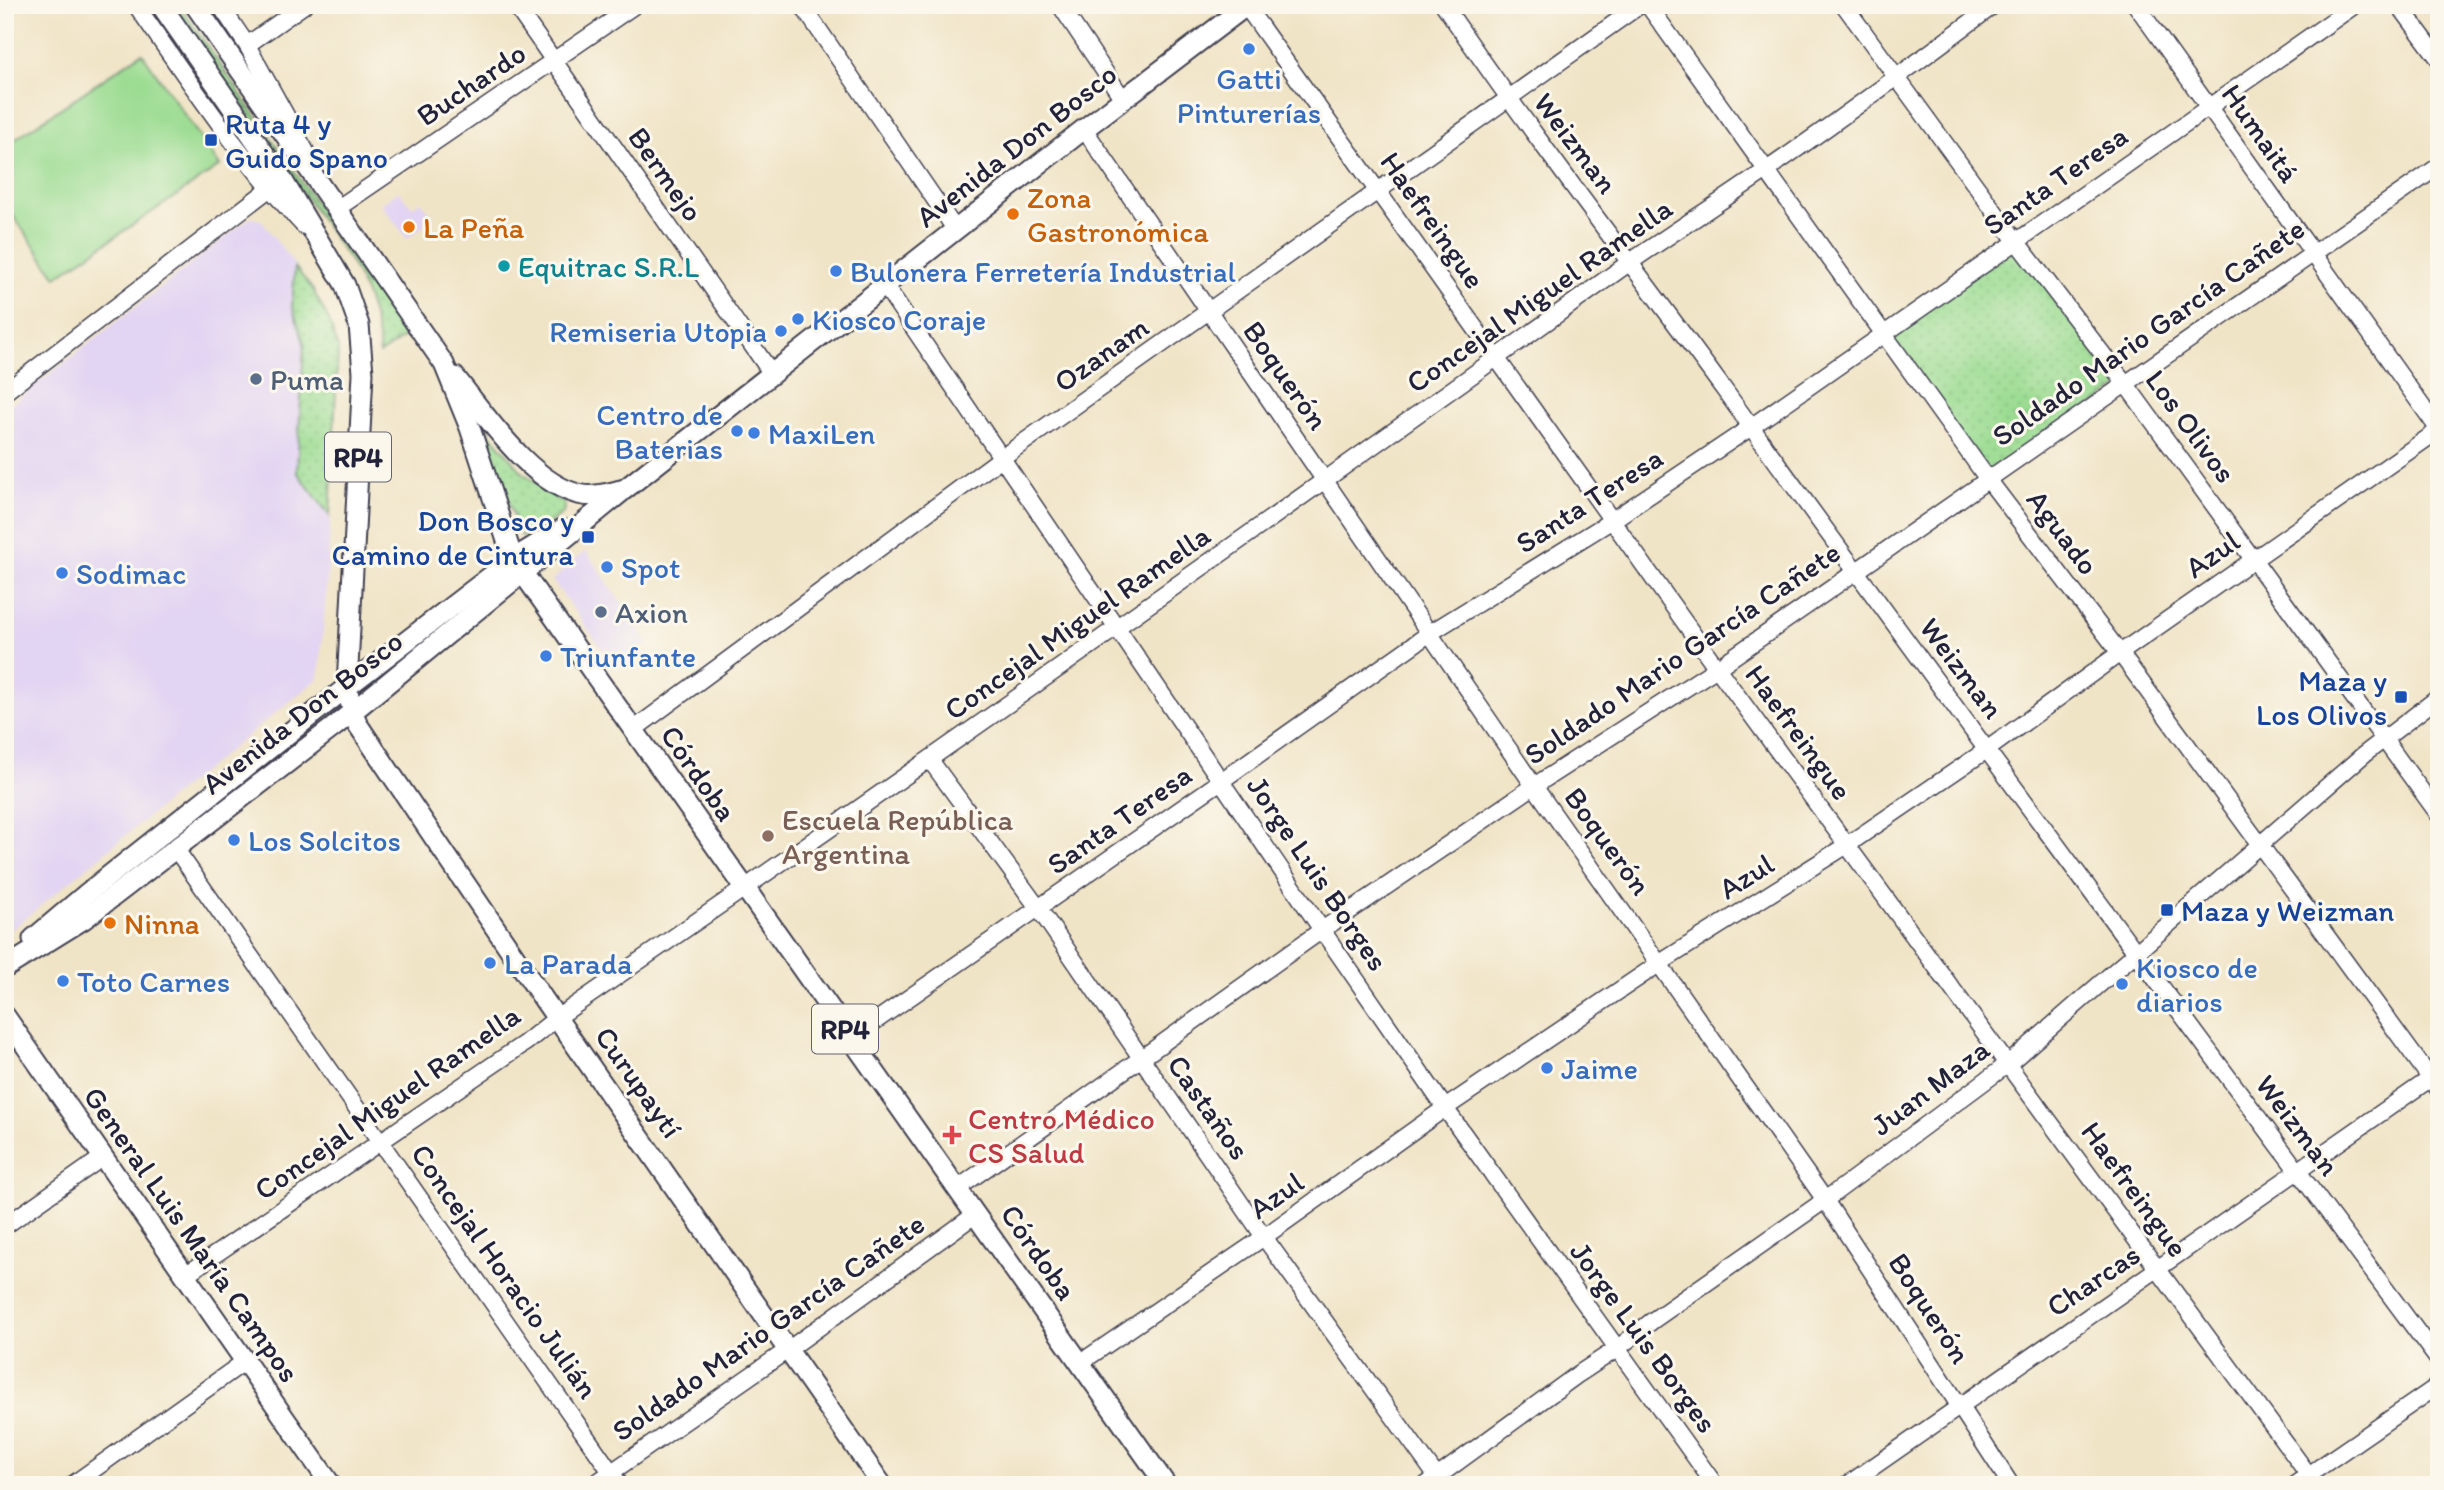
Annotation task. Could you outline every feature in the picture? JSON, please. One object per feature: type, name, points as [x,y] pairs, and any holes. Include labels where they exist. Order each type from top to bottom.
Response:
[{"type":"main road","name":"RP4","points":[[161,5],[275,184],[316,238],[345,285],[359,325],[363,350],[347,687],[352,710]]},
{"type":"main road","name":"RP4","points":[[195,5],[444,364],[470,428],[518,567]]},
{"type":"main road","name":"Avenida Don Bosco","points":[[5,966],[86,894],[347,687],[625,489],[955,229],[1247,6]]},
{"type":"main road","points":[[444,364],[511,444],[549,480],[582,495],[599,495],[625,489]]},
{"type":"main road","name":"Avenida Don Bosco","points":[[5,966],[84,919],[352,710],[518,567]]},
{"type":"main road","name":"Córdoba","points":[[518,567],[1166,1485]]},
{"type":"main road","name":"Curupaytí","points":[[352,710],[368,742],[882,1485]]},
{"type":"main road","name":"General Luis María Campos","points":[[5,1016],[331,1485]]},
{"type":"street","points":[[5,392],[275,184],[224,131],[136,5]]},
{"type":"street","points":[[220,5],[247,45],[338,208]]},
{"type":"street","points":[[247,45],[304,5]]},
{"type":"street","name":"Bermejo","points":[[515,5],[772,374]]},
{"type":"street","name":"Buchardo","points":[[338,208],[635,5]]},
{"type":"street","points":[[802,5],[955,229]]},
{"type":"street","points":[[1060,5],[1123,99]]},
{"type":"street","name":"Weizman","points":[[1444,5],[1508,100],[1631,262],[1854,572],[1988,749],[2135,953],[2439,1361]]},
{"type":"street","name":"Ozanam","points":[[633,730],[1000,459],[1640,5]]},
{"type":"street","name":"Aguado","points":[[1648,5],[1987,478],[2120,653],[2259,847],[2436,1080]]},
{"type":"street","name":"Los Olivos","points":[[1844,5],[2016,242],[2125,383],[2439,815]]},
{"type":"street","name":"Concejal Miguel Ramella","points":[[185,1275],[525,1043],[558,1017],[930,760],[1631,262],[1767,170],[1994,5]]},
{"type":"street","name":"Humaitá","points":[[2136,5],[2439,430]]},
{"type":"street","name":"Santa Teresa","points":[[851,1038],[1430,633],[1611,521],[1751,427],[2355,5]]},
{"type":"street","points":[[2399,5],[2439,59]]},
{"type":"street","name":"Haefreingue","points":[[1247,6],[1717,668],[2312,1480]]},
{"type":"street","name":"Boquerón","points":[[1084,129],[1534,786],[1825,1200],[2011,1485]]},
{"type":"street","name":"Soldado Mario García Cañete","points":[[957,1189],[1322,930],[1534,786],[1717,668],[2439,166]]},
{"type":"street","name":"Jorge Luis Borges","points":[[885,286],[1115,628],[1445,1108],[1715,1485]]},
{"type":"street","name":"Azul","points":[[1080,1363],[1265,1237],[1445,1108],[1660,962],[1847,845],[1988,749],[2120,653],[2439,430]]},
{"type":"street","name":"Juan Maza","points":[[1436,1482],[1577,1375],[1825,1200],[2008,1064],[2382,739],[2439,697]]},
{"type":"street","name":"Castaños","points":[[930,760],[1039,909],[1436,1482]]},
{"type":"street","name":"Concejal Horacio Julián","points":[[175,848],[616,1478]]},
{"type":"street","name":"Charcas","points":[[1847,1485],[2298,1172],[2436,1080]]},
{"type":"street","points":[[5,1226],[103,1157]]},
{"type":"street","name":"Soldado Mario García Cañete","points":[[593,1485],[616,1478],[976,1214]]},
{"type":"street","points":[[72,1485],[244,1362]]},
{"type":"street","points":[[2294,1485],[2312,1480],[2439,1385]]},
{"type":"shaded area","points":[[399,191],[412,207],[421,201],[434,218],[407,239],[381,204]]},
{"type":"shaded area","points":[[251,217],[262,221],[313,290],[329,321],[338,348],[328,568],[319,678],[5,935],[5,409]]},
{"type":"shaded area","name":"Axion","points":[[586,551],[649,643],[616,668],[552,580]]},
{"type":"green space","points":[[146,5],[152,5],[245,141],[250,155]]},
{"type":"green space","points":[[173,5],[179,5],[407,335],[380,354],[370,306],[350,261]]},
{"type":"green space","points":[[142,53],[220,166],[56,277],[5,204],[5,146]]},
{"type":"green space","points":[[2016,241],[2125,383],[1987,478],[1885,335]]},
{"type":"green space","points":[[295,267],[313,290],[329,321],[338,348],[330,516],[297,472],[304,343],[292,306]]},
{"type":"green space","points":[[483,425],[523,473],[565,504],[563,513],[527,538],[520,535]]},
{"type":"place","name":"Gatti Pinturerías","points":[[1249,49]]},
{"type":"place","name":"Ruta 4 y Guido Spano","points":[[211,140]]},
{"type":"place","name":"Zona Gastronómica","points":[[1013,214]]},
{"type":"place","name":"La Peña","points":[[409,227]]},
{"type":"place","name":"Equitrac S.R.L","points":[[504,266]]},
{"type":"place","name":"Bulonera Ferretería Industrial","points":[[836,271]]},
{"type":"place","name":"Kiosco Coraje","points":[[798,319]]},
{"type":"place","name":"Remiseria Utopia","points":[[781,331]]},
{"type":"place","name":"Puma","points":[[256,379]]},
{"type":"place","name":"Centro de Baterias","points":[[737,431]]},
{"type":"place","name":"MaxiLen","points":[[754,433]]},
{"type":"place","name":"Don Bosco y Camino de Cintura","points":[[588,537]]},
{"type":"place","name":"Spot","points":[[607,567]]},
{"type":"place","name":"Sodimac","points":[[62,573]]},
{"type":"place","name":"Axion","points":[[601,612]]},
{"type":"place","name":"Triunfante","points":[[546,656]]},
{"type":"place","name":"Maza y Los Olivos","points":[[2401,697]]},
{"type":"place","name":"Escuela República Argentina","points":[[768,836]]},
{"type":"place","name":"Los Solcitos","points":[[234,840]]},
{"type":"place","name":"Maza y Weizman","points":[[2167,910]]},
{"type":"place","name":"Ninna","points":[[110,923]]},
{"type":"place","name":"La Parada","points":[[490,963]]},
{"type":"place","name":"Toto Carnes","points":[[63,981]]},
{"type":"place","name":"Kiosco de diarios","points":[[2122,984]]},
{"type":"place","name":"Jaime","points":[[1547,1068]]},
{"type":"place","name":"Centro Médico CS Salud","points":[[952,1135]]}]
